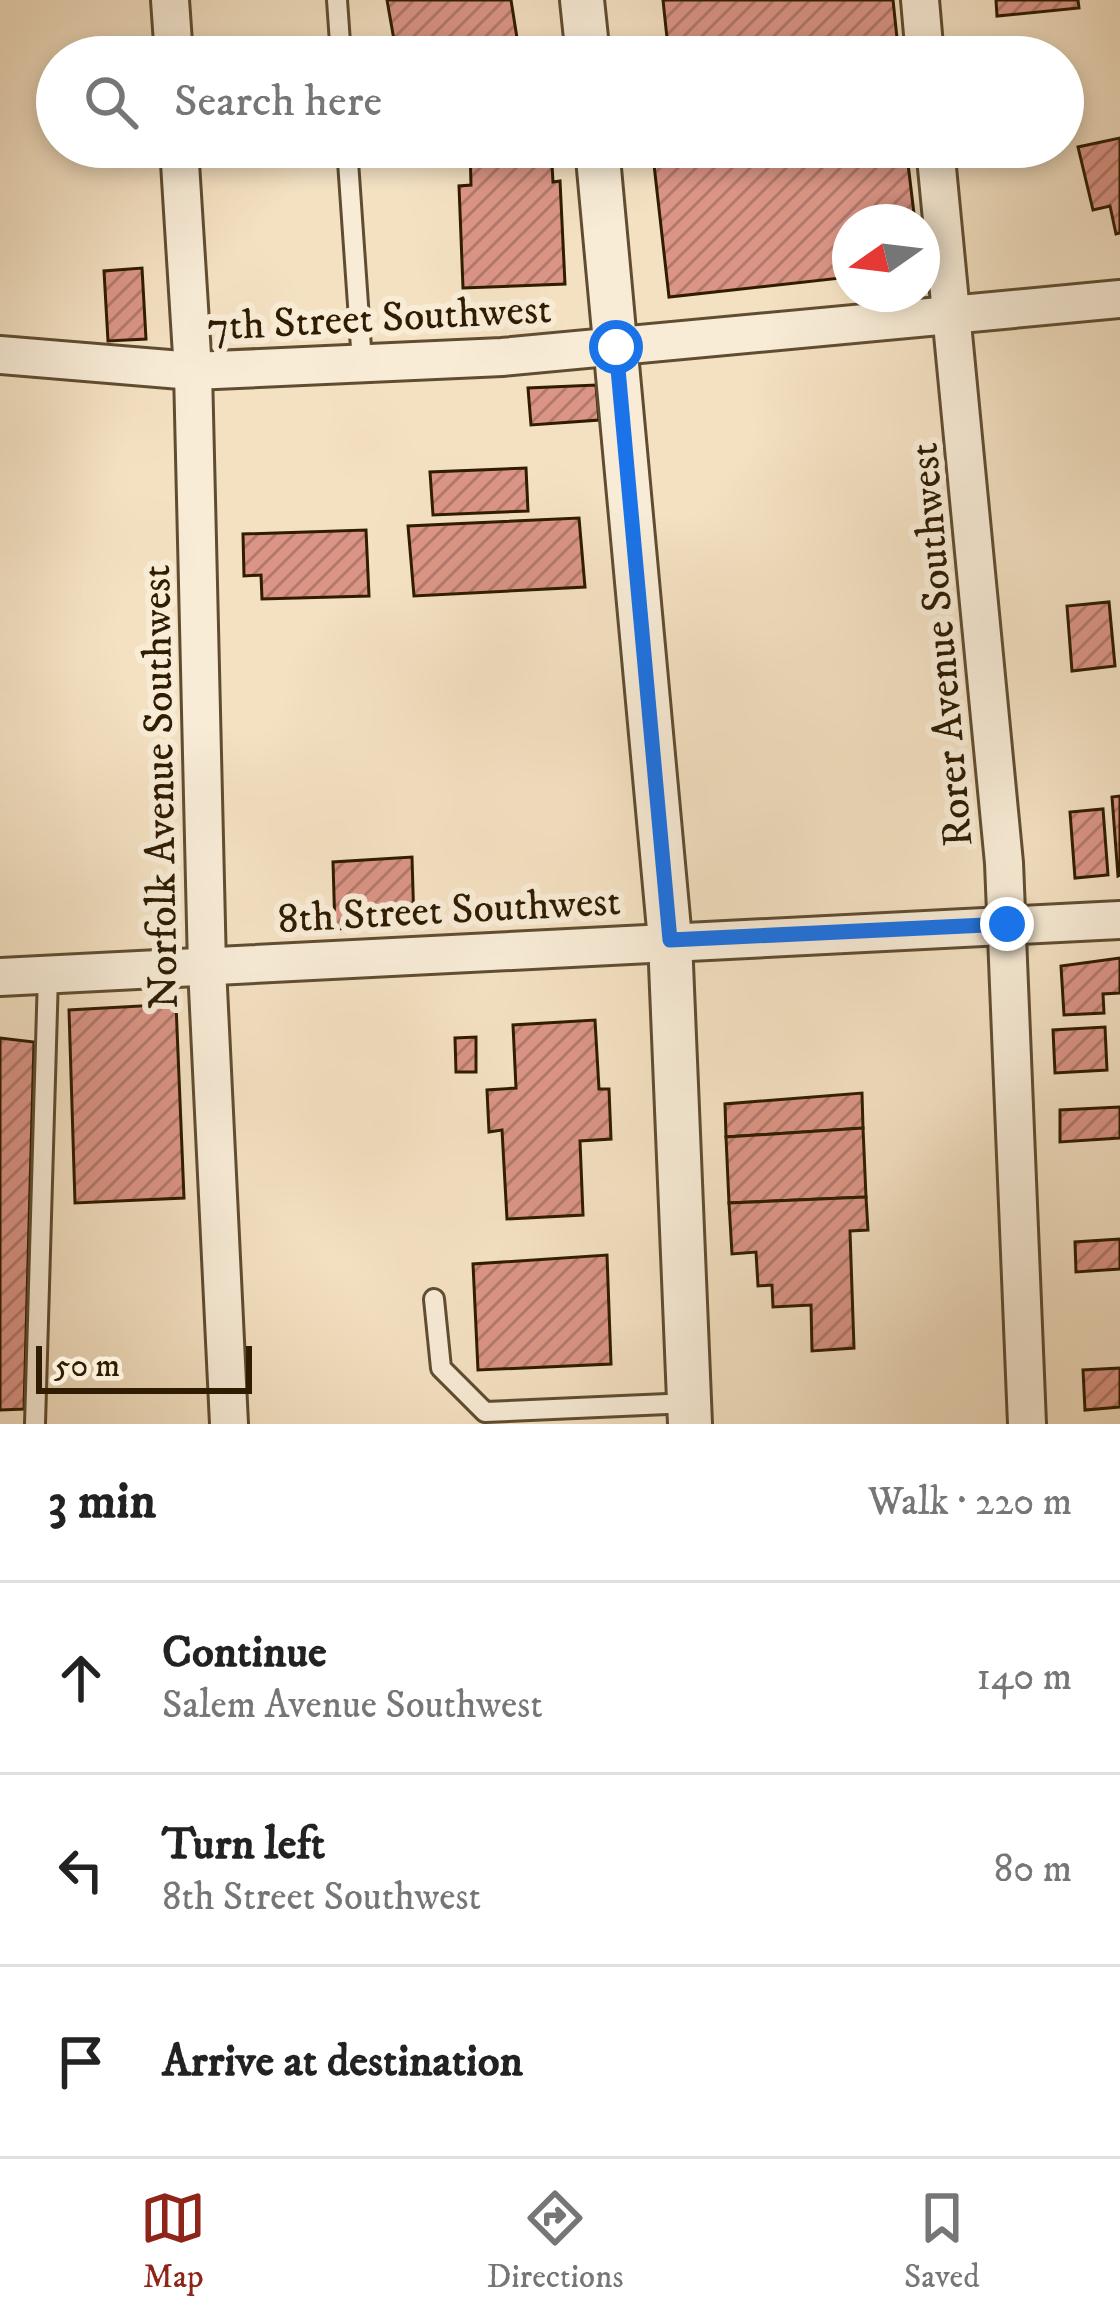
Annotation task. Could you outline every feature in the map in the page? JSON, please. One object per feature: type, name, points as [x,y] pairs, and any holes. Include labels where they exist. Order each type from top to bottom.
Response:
[{"type":"street","points":[[170,0],[173,36]]},
{"type":"street","points":[[582,0],[586,36]]},
{"type":"street","points":[[920,0],[923,36]]},
{"type":"street","name":"Norfolk Avenue Southwest","points":[[180,168],[193,371],[207,968],[229,1424]]},
{"type":"street","points":[[599,168],[670,940],[690,1413]]},
{"type":"street","name":"Rorer Avenue Southwest","points":[[937,168],[1007,924],[1027,1424]]},
{"type":"street","name":"7th Street Southwest","points":[[0,355],[193,371],[616,347],[1120,299]]},
{"type":"street","name":"8th Street Southwest","points":[[0,977],[1120,920]]},
{"type":"lane","points":[[337,0],[340,36]]},
{"type":"lane","points":[[348,168],[362,362]]},
{"type":"lane","points":[[34,1424],[49,975]]},
{"type":"lane","points":[[434,1299],[441,1368],[485,1412],[690,1413]]},
{"type":"building","points":[[387,0],[511,0],[517,36],[393,36]]},
{"type":"building","points":[[663,0],[893,0],[897,36],[667,36]]},
{"type":"building","points":[[996,0],[1078,0],[1079,8],[997,16]]},
{"type":"building","points":[[1120,138],[1120,233],[1116,234],[1110,206],[1093,210],[1083,168],[1084,146]]},
{"type":"building","points":[[471,168],[552,168],[553,182],[560,181],[565,284],[463,288],[459,186],[471,185]]},
{"type":"building","points":[[654,168],[909,168],[913,204],[832,204],[832,279],[669,297]]},
{"type":"building","points":[[142,268],[146,339],[108,341],[104,271]]},
{"type":"building","points":[[596,385],[599,420],[531,425],[528,388]]},
{"type":"building","points":[[526,468],[528,511],[433,515],[430,472]]},
{"type":"building","points":[[579,518],[585,587],[414,596],[408,526]]},
{"type":"building","points":[[366,530],[369,596],[262,599],[261,575],[244,576],[243,534]]},
{"type":"building","points":[[1109,602],[1115,666],[1072,671],[1067,606]]},
{"type":"building","points":[[1120,796],[1120,875],[1118,876],[1112,797]]},
{"type":"building","points":[[1103,809],[1108,875],[1075,878],[1070,812]]},
{"type":"building","points":[[412,857],[414,925],[335,929],[333,862]]},
{"type":"building","points":[[1120,958],[1120,993],[1103,994],[1104,1013],[1064,1015],[1061,966]]},
{"type":"building","points":[[176,1004],[184,1198],[75,1203],[69,1010]]},
{"type":"building","points":[[595,1020],[599,1089],[609,1089],[611,1139],[580,1141],[583,1215],[507,1219],[502,1130],[489,1132],[487,1090],[516,1088],[513,1025]]},
{"type":"building","points":[[1105,1027],[1107,1070],[1055,1073],[1053,1030]]},
{"type":"building","points":[[476,1037],[476,1072],[456,1072],[455,1038]]},
{"type":"building","points":[[0,1038],[34,1042],[24,1409],[0,1410]]},
{"type":"building","points":[[862,1093],[863,1128],[726,1137],[725,1104]]},
{"type":"building","points":[[1120,1107],[1120,1138],[1060,1142],[1060,1110]]},
{"type":"building","points":[[863,1128],[866,1197],[729,1203],[726,1137]]},
{"type":"building","points":[[866,1197],[868,1230],[850,1231],[854,1348],[812,1351],[811,1305],[773,1307],[772,1285],[758,1286],[756,1252],[732,1254],[729,1203]]},
{"type":"building","points":[[1120,1239],[1120,1269],[1076,1272],[1075,1242]]},
{"type":"building","points":[[607,1255],[611,1364],[478,1370],[473,1264]]},
{"type":"building","points":[[1120,1368],[1120,1407],[1085,1410],[1083,1370]]},
{"type":"route","points":[[616,347],[670,940],[1007,924]]}]
